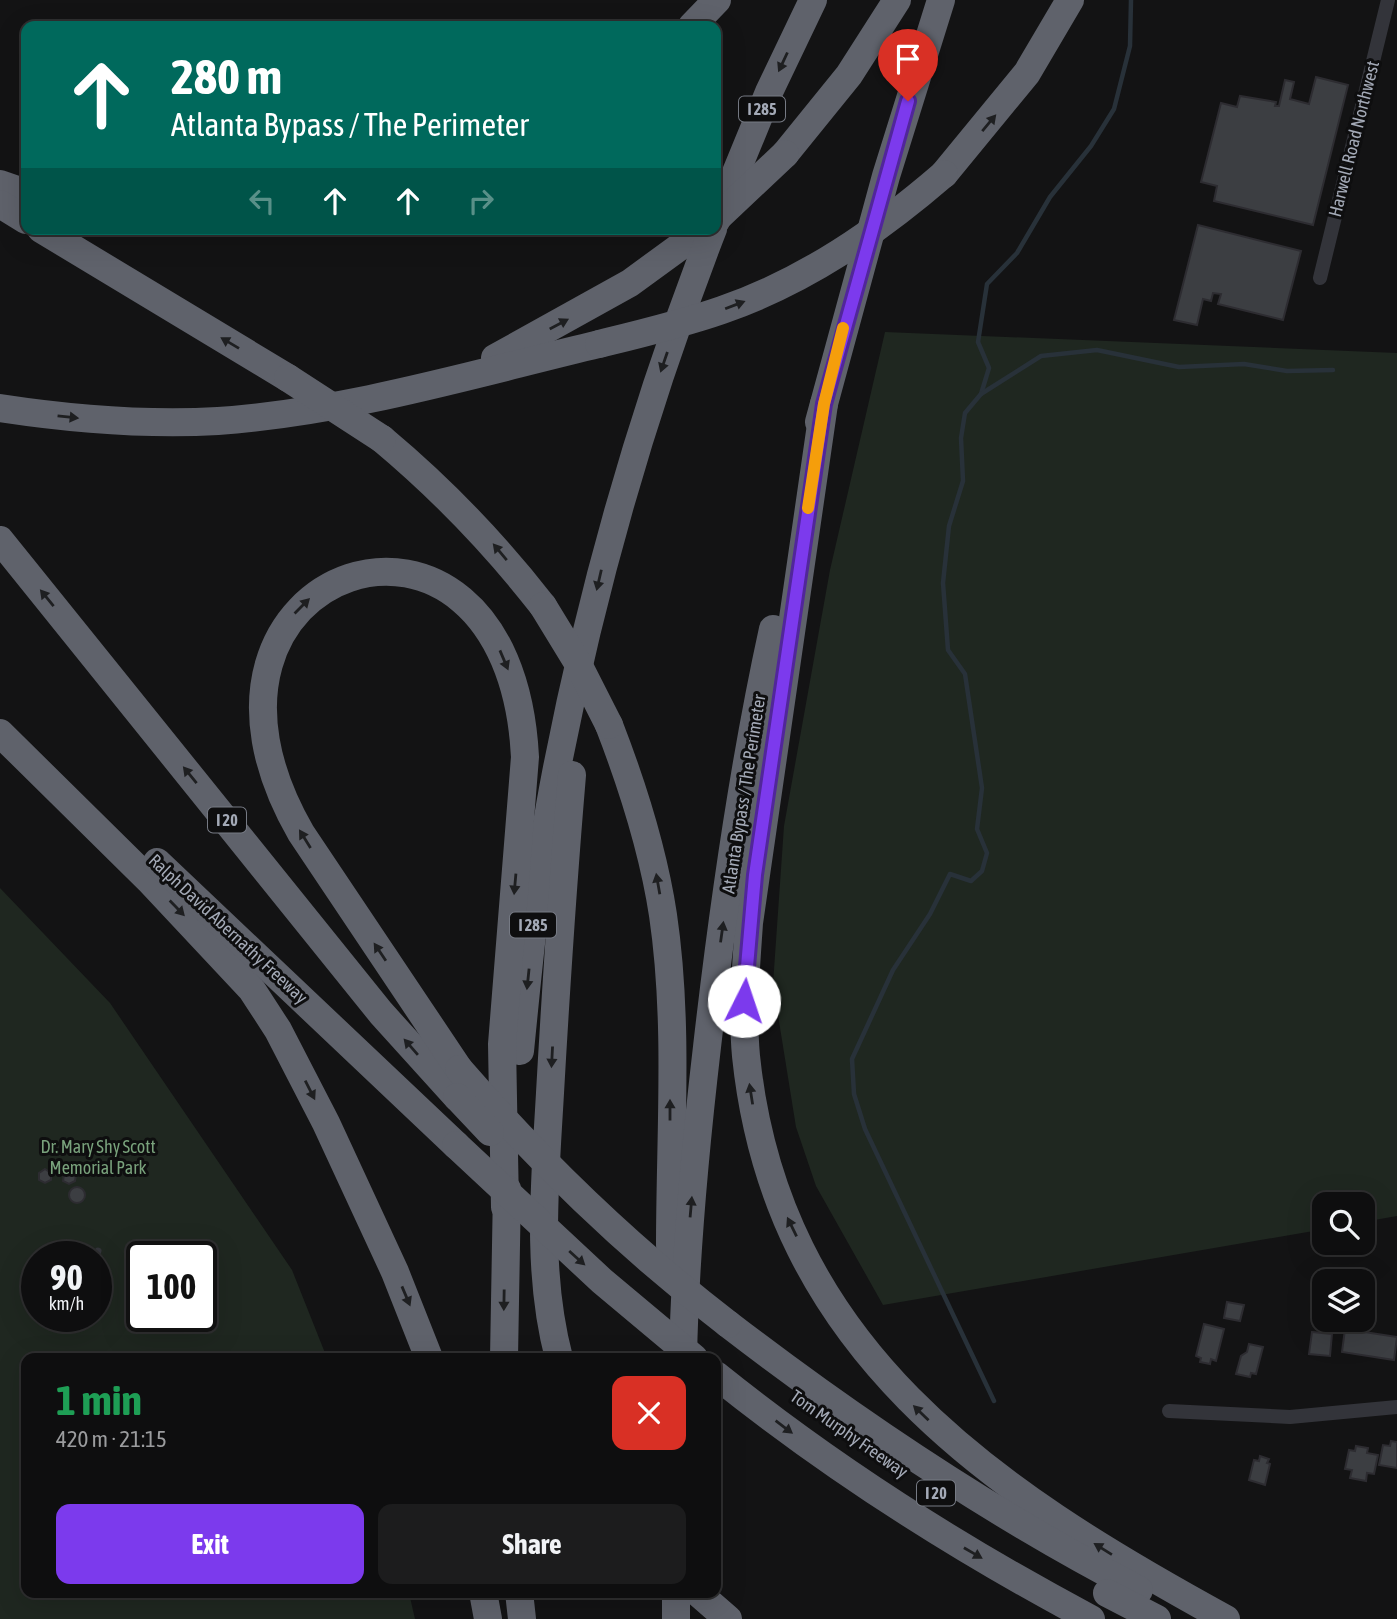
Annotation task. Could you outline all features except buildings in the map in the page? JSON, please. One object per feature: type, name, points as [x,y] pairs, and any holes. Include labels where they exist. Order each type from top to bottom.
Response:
[{"type":"highway","points":[[697,21],[717,0]]},
{"type":"highway","name":"I 285","points":[[721,208],[769,92],[813,0]]},
{"type":"highway","points":[[721,215],[786,154],[836,94],[897,0]]},
{"type":"highway","name":"Atlanta Bypass / The Perimeter","points":[[683,1353],[684,1299],[703,1086],[730,873],[771,636],[824,404],[886,176],[941,0]]},
{"type":"highway","points":[[0,408],[90,419],[201,422],[290,413],[407,390],[599,344],[722,310],[786,283],[874,231],[944,174],[1027,73],[1070,0]]},
{"type":"highway","points":[[0,184],[21,191]]},
{"type":"highway","points":[[0,204],[21,217]]},
{"type":"highway","points":[[51,235],[288,378],[382,439],[438,486],[477,526],[542,606],[576,660],[610,725],[644,823],[663,914],[671,997],[670,1245],[684,1299]]},
{"type":"highway","points":[[407,390],[501,355],[583,312],[652,269],[696,235]]},
{"type":"highway","name":"I 285","points":[[503,1353],[505,1207],[538,884],[555,774],[583,647],[627,472],[711,235]]},
{"type":"highway","points":[[824,404],[749,923],[744,1001],[746,1052],[756,1121],[767,1161],[783,1207],[813,1271],[862,1347],[903,1396],[965,1451],[1078,1533],[1226,1619]]},
{"type":"highway","name":"I 20","points":[[0,540],[381,1013],[457,1097],[607,1244],[728,1335]]},
{"type":"highway","points":[[505,1207],[502,1044],[524,757],[523,723],[516,690],[504,659],[476,612],[455,593],[428,579],[404,572],[374,570],[348,577],[323,589],[301,605],[278,638],[264,681],[263,713],[267,750],[279,791],[301,833],[459,1069],[529,1146],[728,1335],[975,1497],[1089,1564],[1198,1619]]},
{"type":"highway","points":[[558,1353],[549,1312],[543,1239],[559,932],[583,647]]},
{"type":"highway","name":"Ralph David Abernathy Freeway","points":[[0,713],[602,1281],[688,1353]]},
{"type":"highway","points":[[0,733],[149,880],[252,990],[278,1030],[326,1123],[401,1284],[427,1353]]},
{"type":"highway","name":"Tom Murphy Freeway","points":[[728,1335],[818,1414],[919,1482],[1055,1564],[1157,1619]]},
{"type":"highway","name":"Tom Murphy Freeway","points":[[722,1380],[812,1448],[919,1521],[1091,1619]]},
{"type":"highway","points":[[485,1598],[488,1619]]},
{"type":"highway","points":[[520,1598],[522,1619]]},
{"type":"highway","points":[[676,1598],[676,1619]]},
{"type":"highway","points":[[705,1598],[728,1619]]},
{"type":"street","name":"Harwell Road Northwest","points":[[1320,278],[1388,0]]},
{"type":"street","points":[[1169,1411],[1290,1418],[1397,1407]]},
{"type":"green space","points":[[885,332],[1397,353],[1397,1216],[1375,1220],[1375,1192],[1312,1192],[1312,1231],[883,1305],[816,1186],[796,1127],[773,984],[784,826],[830,570]]},
{"type":"green space","name":"Dr. Mary Shy Scott Memorial Park","points":[[0,888],[110,1003],[292,1270],[325,1353],[21,1353],[21,1598],[410,1598],[415,1619],[0,1619]]},
{"type":"waterway","points":[[981,394],[989,368],[978,342],[987,284],[1017,253],[1050,197],[1091,146],[1114,109],[1130,46],[1131,0]]},
{"type":"waterway","points":[[994,1401],[865,1129],[854,1094],[852,1059],[893,970],[930,914],[950,874],[971,881],[982,871],[987,853],[977,829],[982,788],[965,674],[948,650],[943,583],[949,526],[963,481],[961,438],[965,413],[981,394],[1041,356],[1097,350],[1179,367],[1244,364],[1287,371],[1333,370]]},
{"type":"slow traffic","points":[[808,508],[824,404],[843,328]]},
{"type":"route","points":[[744,1001],[755,875],[824,404],[851,298],[908,101]]}]
